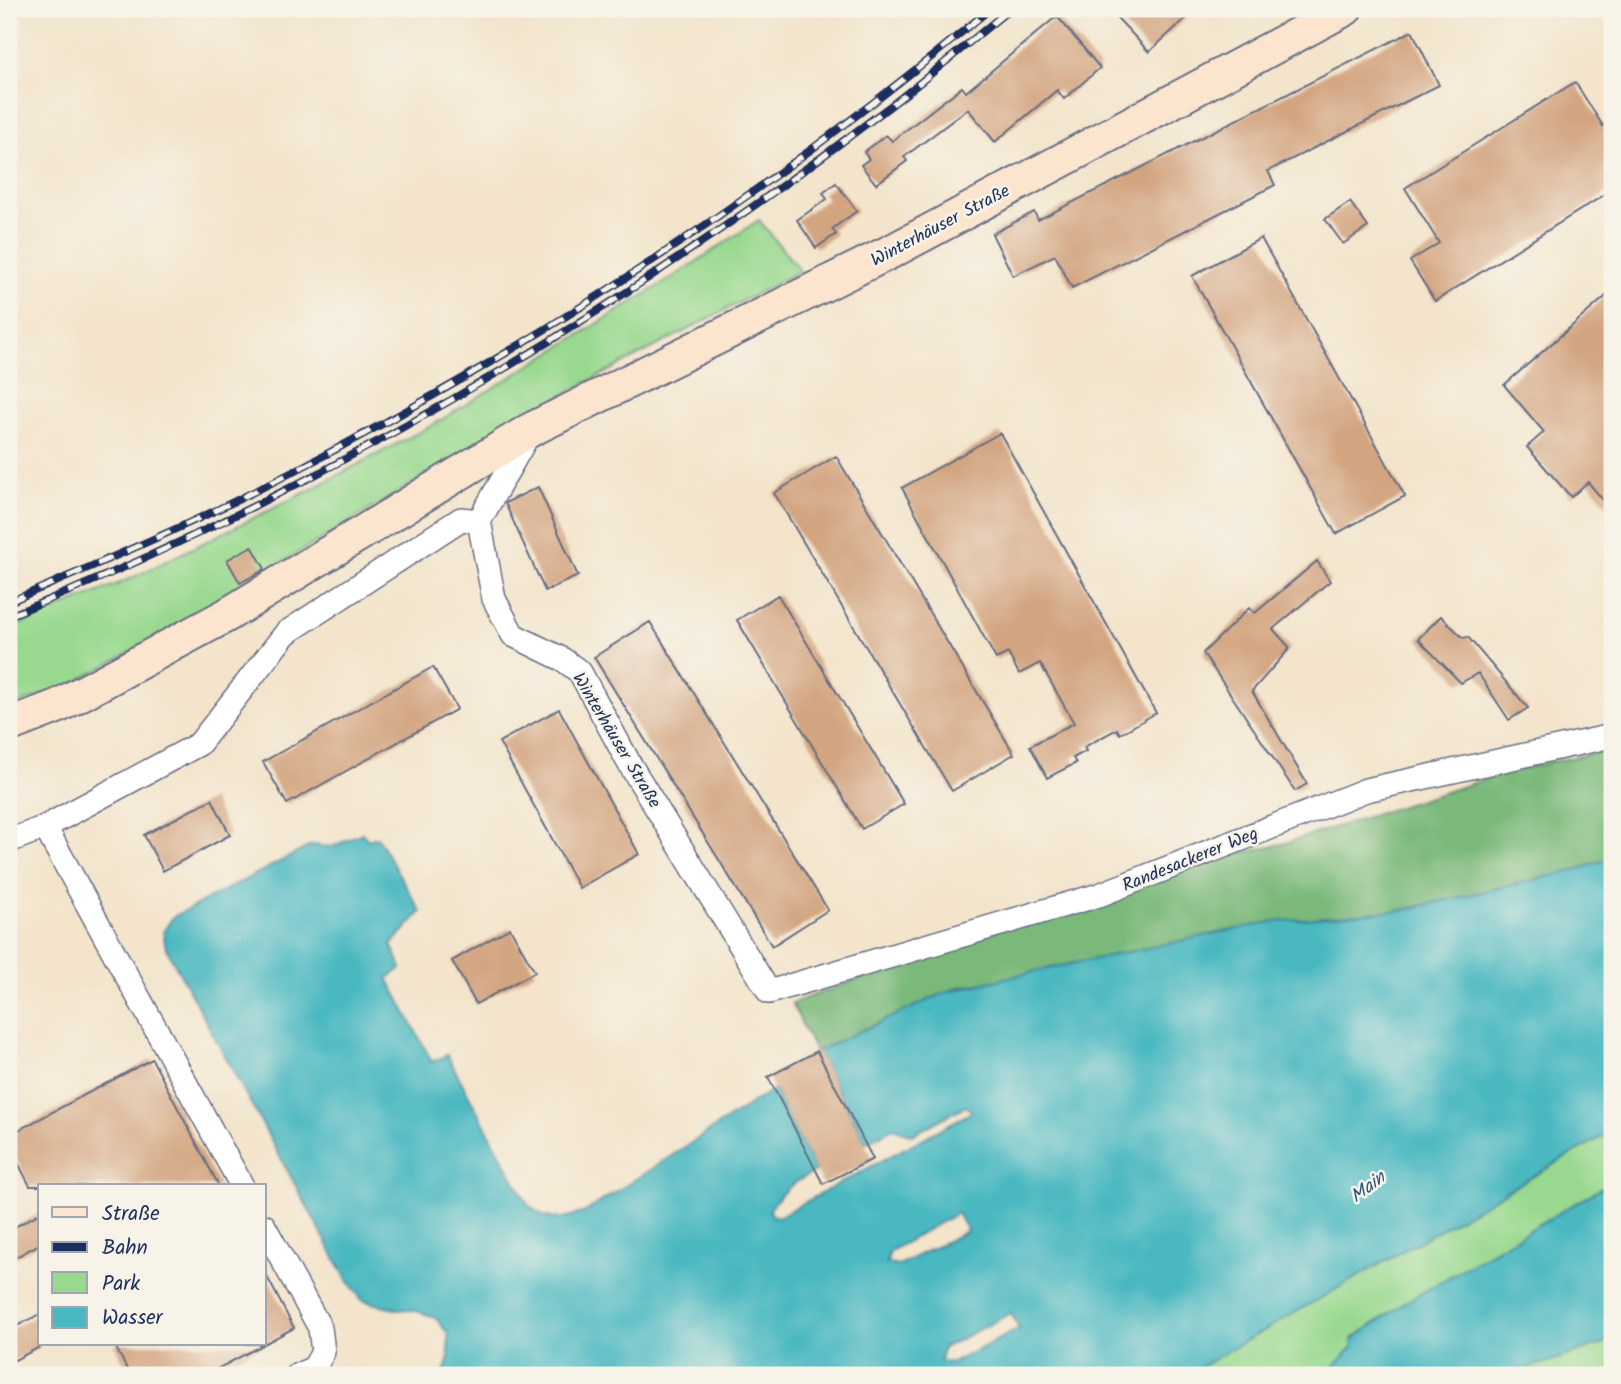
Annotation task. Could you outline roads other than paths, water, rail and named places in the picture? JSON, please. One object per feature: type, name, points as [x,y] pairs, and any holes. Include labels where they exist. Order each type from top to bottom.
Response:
[{"type":"main road","name":"Winterhäuser Straße","points":[[9,725],[58,706],[227,615],[530,430],[896,249],[1345,9]]},
{"type":"street","points":[[9,841],[45,827],[199,744],[286,633],[461,519],[479,521],[530,430]]},
{"type":"street","name":"Winterhäuser Straße","points":[[479,521],[494,599],[513,635],[562,659],[580,672],[629,763],[769,992]]},
{"type":"street","name":"Randesackerer Weg","points":[[769,992],[1099,895],[1366,790],[1612,736]]},
{"type":"street","points":[[45,827],[241,1184]]},
{"type":"street","points":[[266,1230],[320,1328],[323,1352],[314,1368],[298,1375]]},
{"type":"water","name":"Main","points":[[362,833],[368,840],[377,837],[421,912],[391,945],[402,968],[388,978],[432,1062],[447,1055],[528,1205],[549,1218],[585,1212],[774,1089],[816,1171],[795,1182],[780,1196],[770,1209],[771,1215],[778,1217],[970,1113],[971,1110],[965,1106],[912,1135],[893,1128],[866,1143],[817,1051],[946,992],[1271,922],[1403,910],[1577,870],[1612,857],[1612,1131],[1202,1366],[1193,1375],[443,1375],[449,1358],[448,1334],[435,1317],[362,1300],[346,1278],[166,948],[163,932],[173,917],[312,845],[332,847]],"holes":[[[957,1213],[967,1231],[897,1266],[887,1263],[889,1252]],[[1011,1313],[1019,1329],[952,1363],[940,1361],[943,1348]]]},
{"type":"water","points":[[1612,1182],[1612,1341],[1507,1375],[1326,1375],[1352,1348],[1352,1340],[1404,1303]]},
{"type":"railway","points":[[9,602],[244,497],[372,430],[556,322],[647,264],[822,142],[990,9]]},
{"type":"railway","points":[[9,616],[125,567],[240,513],[462,394],[676,260],[779,188],[897,100],[1010,9]]}]
